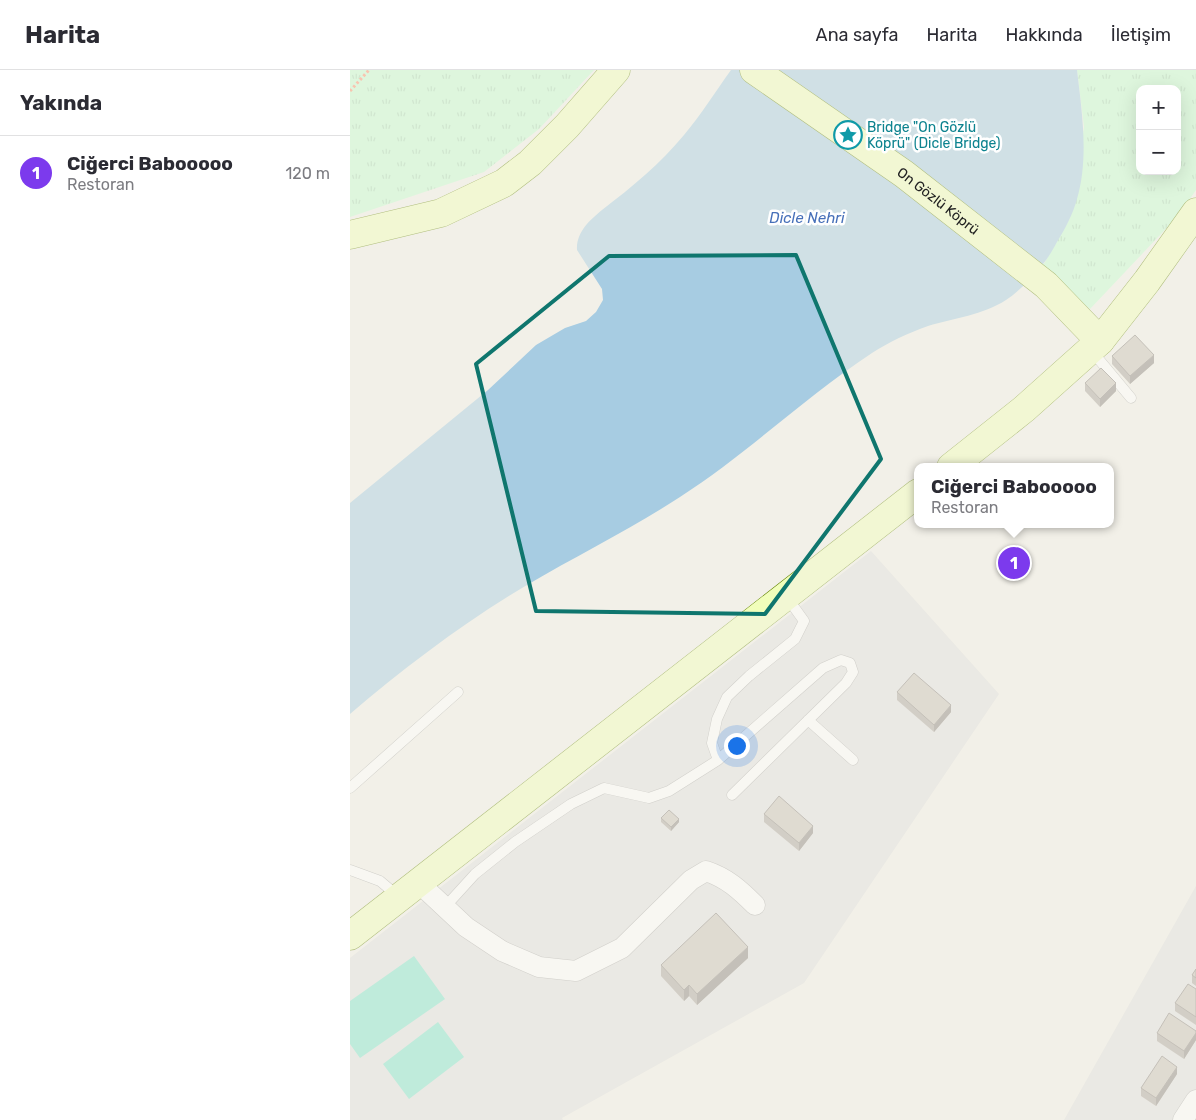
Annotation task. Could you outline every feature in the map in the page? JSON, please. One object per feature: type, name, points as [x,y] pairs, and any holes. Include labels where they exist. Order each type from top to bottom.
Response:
[{"type":"street","points":[[350,236],[441,213],[504,183],[530,163],[567,126],[616,70]]},
{"type":"street","name":"On Gözlü Köprü","points":[[754,70],[904,174],[1046,285],[1095,345]]},
{"type":"street","points":[[956,463],[1024,409],[1095,345],[1147,281],[1196,212]]},
{"type":"street","points":[[350,936],[914,496]]},
{"type":"street","points":[[409,890],[445,907],[466,928],[502,951],[539,967],[576,971],[622,948],[691,880],[706,871],[721,876],[755,905]]},
{"type":"street","points":[[1183,1120],[1196,1100]]},
{"type":"lane","points":[[1095,345],[1131,398]]},
{"type":"lane","points":[[718,760],[712,743],[717,718],[727,698],[749,676],[795,639],[804,621],[786,596]]},
{"type":"lane","points":[[445,907],[475,874],[515,842],[571,804],[604,788],[650,798],[669,791],[718,760],[823,668],[841,660],[850,663],[853,672],[846,683],[732,795]]},
{"type":"lane","points":[[350,788],[458,692]]},
{"type":"lane","points":[[808,720],[852,760]]},
{"type":"lane","points":[[350,870],[409,890]]},
{"type":"path","points":[[350,91],[369,70]]},
{"type":"highlighted area","points":[[796,255],[881,459],[765,614],[536,611],[476,364],[609,256]]},
{"type":"shaded area","points":[[871,551],[999,694],[804,983],[562,1118],[563,1120],[350,1120],[350,958]]},
{"type":"shaded area","points":[[1196,886],[1196,1120],[1064,1120]]},
{"type":"green space","points":[[350,70],[594,70],[539,129],[484,172],[350,217]]},
{"type":"green space","points":[[1077,70],[1196,70],[1196,190],[1178,216],[1090,309],[1040,268],[1069,220],[1084,127]]},
{"type":"green space","points":[[414,956],[445,999],[360,1058],[350,1044],[350,1001]]},
{"type":"green space","points":[[438,1022],[464,1057],[409,1099],[383,1064]]},
{"type":"water","name":"Dicle Nehri","points":[[731,70],[1077,70],[1084,151],[1081,183],[1071,216],[1045,261],[1026,283],[1006,300],[978,313],[921,329],[892,341],[872,353],[823,388],[705,480],[643,520],[527,585],[481,614],[414,662],[350,714],[350,503],[488,390],[536,345],[565,328],[586,321],[596,312],[603,300],[602,289],[577,250],[581,232],[593,218],[645,175],[675,146]]},
{"type":"building","points":[[1135,335],[1154,355],[1130,376],[1112,356]]},
{"type":"building","points":[[1101,368],[1116,383],[1100,399],[1085,383]]},
{"type":"building","points":[[914,673],[951,705],[934,725],[897,692]]},
{"type":"building","points":[[779,796],[813,826],[799,843],[764,814]]},
{"type":"building","points":[[669,810],[679,819],[671,827],[661,818]]},
{"type":"building","points":[[716,913],[748,947],[697,994],[689,985],[684,990],[661,965]]},
{"type":"building","points":[[1196,969],[1196,978],[1192,975]]},
{"type":"building","points":[[1188,984],[1196,989],[1196,1017],[1175,1003]]},
{"type":"building","points":[[1169,1013],[1196,1031],[1184,1051],[1157,1033]]},
{"type":"building","points":[[1162,1056],[1177,1067],[1156,1098],[1141,1088]]},
{"type":"place","name":"Bridge \"On Gözlü Köprü\" (Dicle Bridge)","points":[[848,135]]},
{"type":"place","name":"Ciğerci Babooooo","points":[[1014,563]]}]
